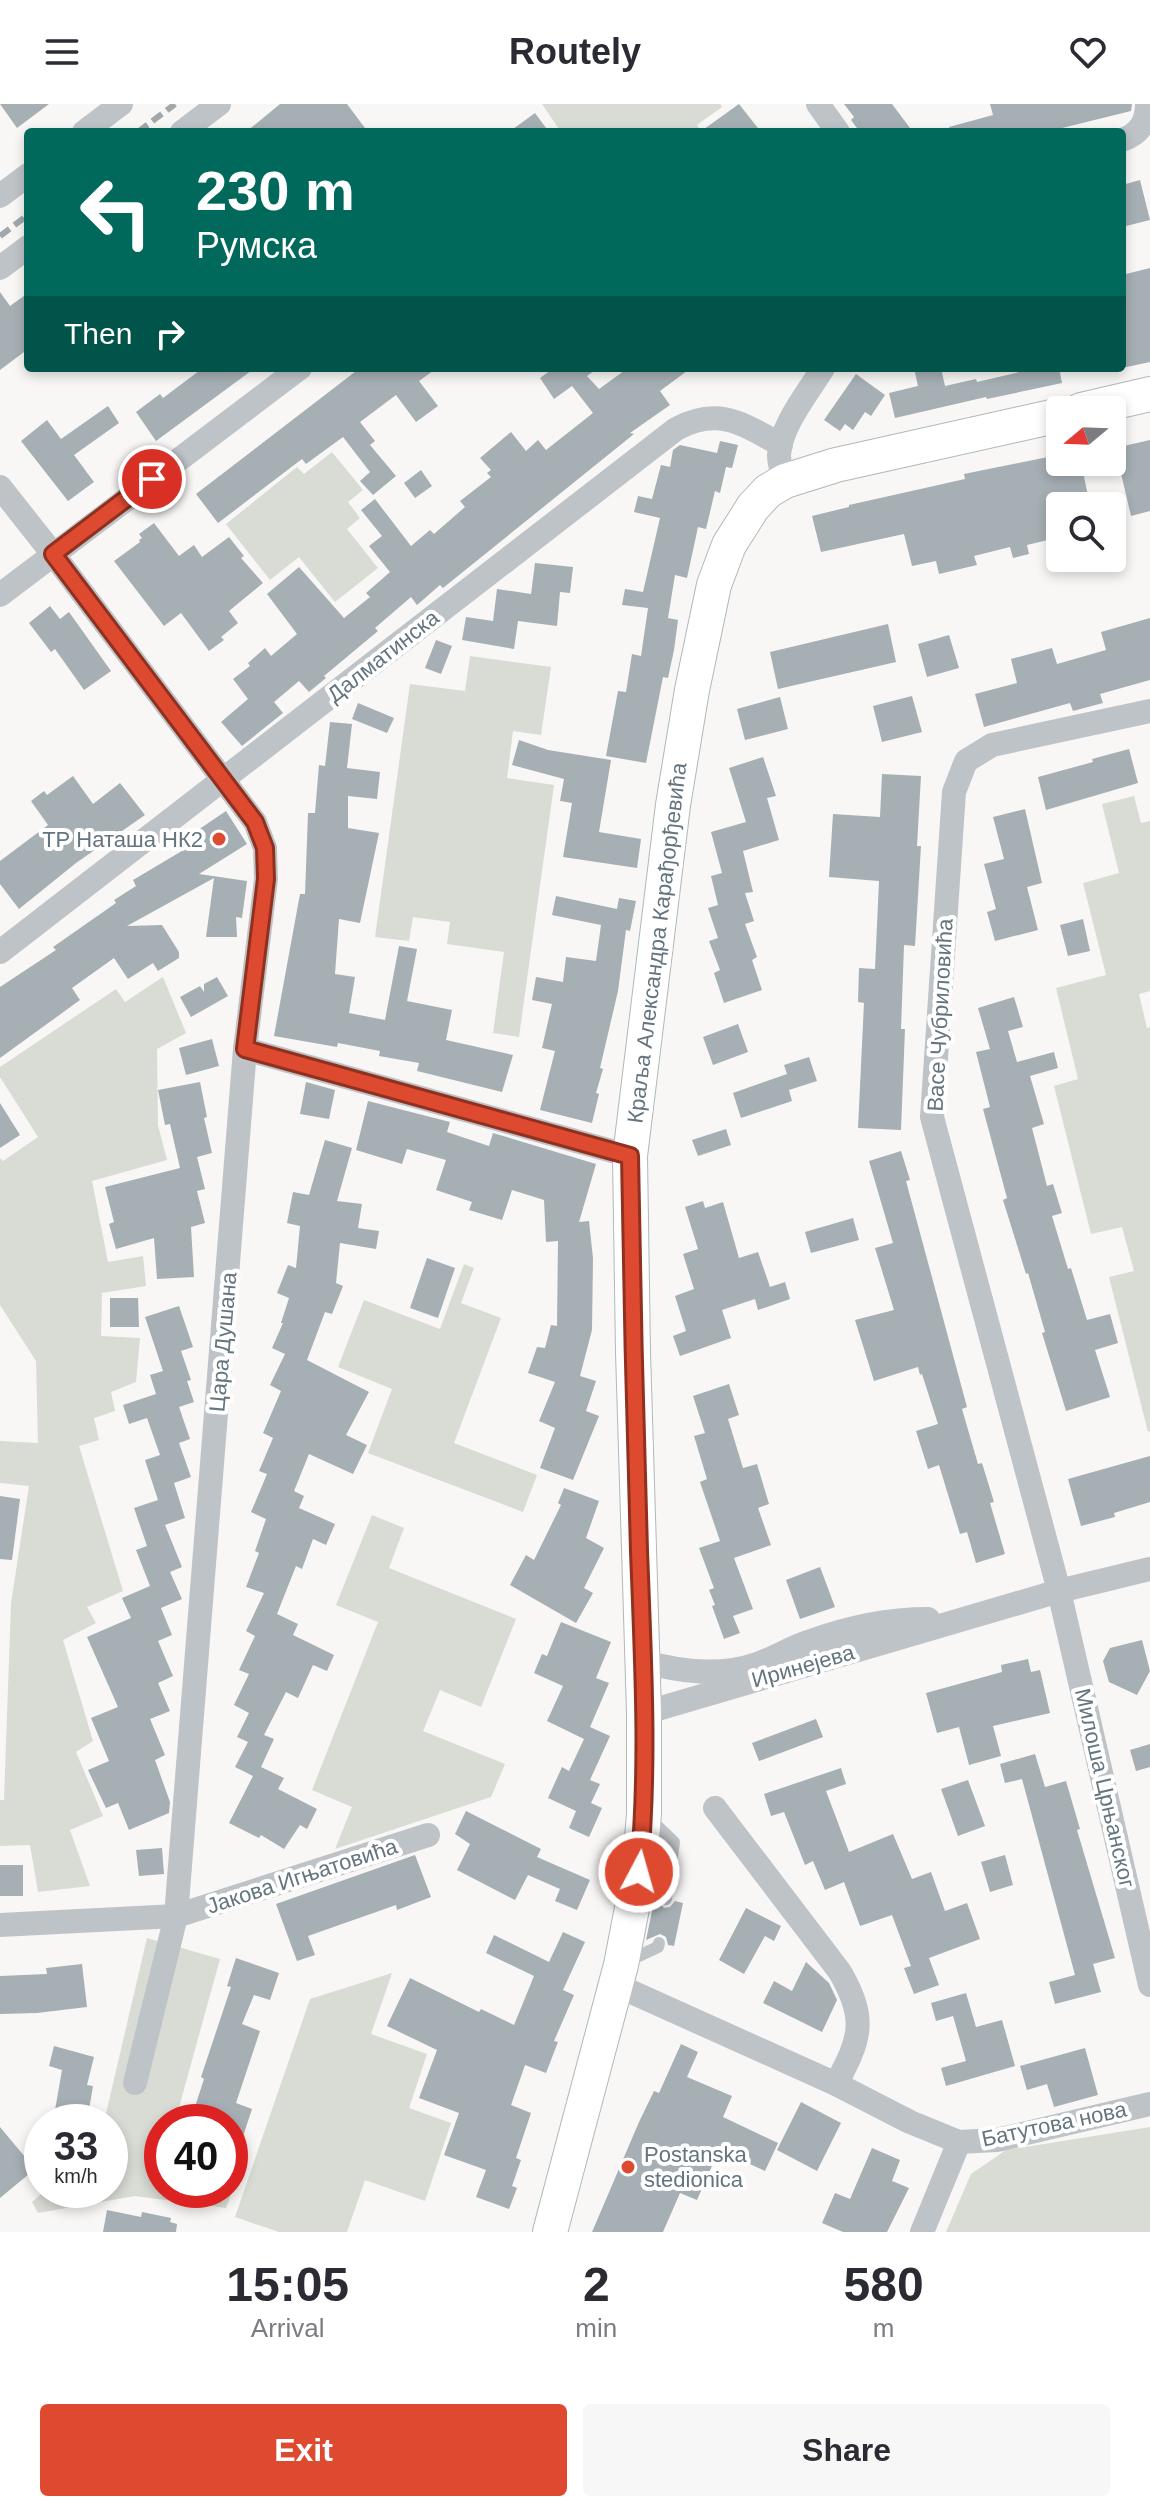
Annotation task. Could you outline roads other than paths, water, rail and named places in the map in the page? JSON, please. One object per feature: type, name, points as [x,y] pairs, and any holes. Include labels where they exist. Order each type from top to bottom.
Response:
[{"type":"street","points":[[89,128],[121,104]]},
{"type":"street","points":[[187,128],[219,104]]},
{"type":"street","points":[[818,104],[835,128]]},
{"type":"street","points":[[1126,138],[1139,130],[1147,116],[1147,104]]},
{"type":"street","points":[[0,196],[24,178]]},
{"type":"street","points":[[0,268],[24,250]]},
{"type":"street","points":[[0,595],[295,372]]},
{"type":"street","points":[[785,481],[779,463],[781,445],[821,372]]},
{"type":"street","points":[[1126,400],[1150,394]]},
{"type":"street","name":"Далматинска","points":[[0,952],[676,429],[698,419],[725,418],[738,421],[781,445]]},
{"type":"street","name":"Краља Александра Карађорђевића","points":[[550,2232],[619,1975],[639,1872],[644,1814],[644,1713],[630,1156],[673,805],[714,585],[729,545],[753,507],[768,491],[785,481],[836,465],[1046,418]]},
{"type":"street","name":"Цара Душана","points":[[0,487],[255,822],[265,848],[266,879],[245,1049],[176,1916]]},
{"type":"street","name":"Васе Чубриловића","points":[[1059,1591],[932,1117],[954,792],[966,761],[992,745],[1150,711]]},
{"type":"street","points":[[245,1049],[630,1156]]},
{"type":"street","name":"Иринејева","points":[[644,1713],[1059,1591],[1150,1569]]},
{"type":"street","name":"Милоша Црњанског","points":[[1059,1591],[1150,1985]]},
{"type":"street","name":"Иринејева","points":[[642,1661],[673,1670],[725,1671],[757,1664],[806,1642],[861,1626],[915,1619],[962,1619]]},
{"type":"street","points":[[715,1808],[840,1972],[853,1995],[860,2022],[858,2036],[836,2084]]},
{"type":"street","name":"Јакова Игњатовића","points":[[0,1925],[176,1916],[428,1835]]},
{"type":"street","name":"Јакова Игњатовића","points":[[135,2083],[176,1916]]},
{"type":"street","points":[[619,1975],[910,2122],[959,2142]]},
{"type":"street","name":"Батутова нова","points":[[922,2232],[959,2142],[997,2140],[1150,2104]]},
{"type":"lane","points":[[644,1814],[674,1842],[666,1899]]},
{"type":"lane","points":[[619,1975],[658,1947],[659,1943]]},
{"type":"railway","points":[[143,128],[175,104]]},
{"type":"railway","points":[[0,236],[24,218]]},
{"type":"place","name":"ТР Наташа НК2","points":[[219,839]]},
{"type":"place","name":"Postanska stedionica","points":[[628,2167]]}]
